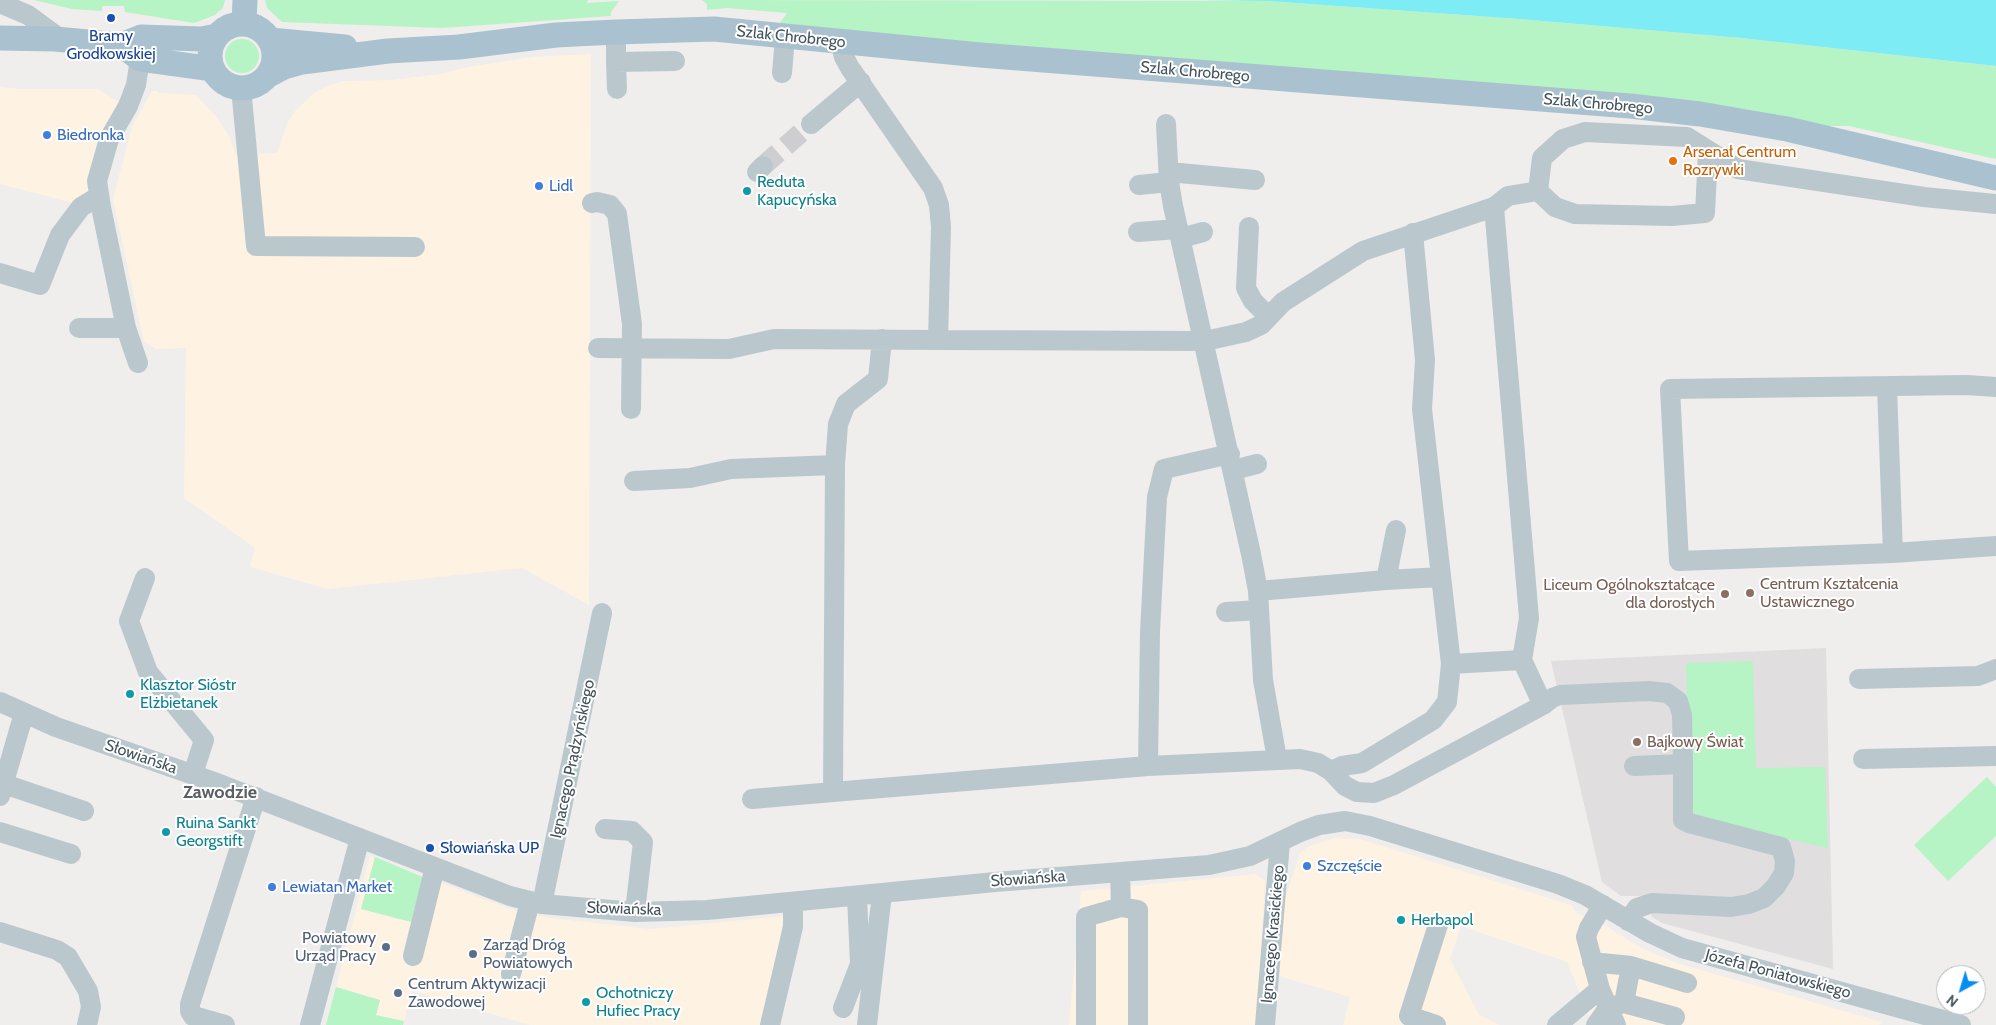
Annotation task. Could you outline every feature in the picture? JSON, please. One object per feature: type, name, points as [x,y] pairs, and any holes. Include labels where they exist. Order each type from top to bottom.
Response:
[{"type":"main road","points":[[244,12],[270,40],[273,47],[274,62],[267,76],[255,85],[241,88],[224,82],[214,69],[210,52],[217,36],[244,12]]},
{"type":"main road","name":"Szlak Chrobrego","points":[[267,76],[284,67],[302,62],[388,51],[459,47],[556,35],[714,29],[840,42],[1423,91],[1630,106],[1700,114],[1787,129],[1996,178]]},
{"type":"main road","points":[[130,52],[141,36],[202,40],[217,36]]},
{"type":"main road","points":[[0,38],[62,40],[214,69]]},
{"type":"main road","name":"Szlak Chrobrego","points":[[270,40],[388,51]]},
{"type":"street","points":[[0,2],[28,15],[62,40]]},
{"type":"street","points":[[616,32],[617,89]]},
{"type":"street","points":[[782,73],[785,37]]},
{"type":"street","points":[[840,42],[844,57],[933,188],[938,205],[940,227],[938,340]]},
{"type":"street","points":[[130,52],[136,85],[128,106],[104,151],[97,181],[126,328],[138,363]]},
{"type":"street","points":[[616,62],[675,62]]},
{"type":"street","points":[[811,124],[861,82]]},
{"type":"street","points":[[241,88],[256,246],[415,246]]},
{"type":"street","points":[[1166,124],[1169,177],[1179,234],[1231,462],[1258,600],[1263,680],[1277,759]]},
{"type":"street","points":[[1538,191],[1542,158],[1563,139],[1585,132],[1687,137],[1708,152],[1738,169],[1924,197],[1996,204]]},
{"type":"street","points":[[1538,191],[1555,207],[1575,214],[1672,216],[1705,212],[1708,152]]},
{"type":"street","points":[[1139,185],[1169,177],[1255,180]]},
{"type":"street","points":[[598,348],[729,349],[774,339],[1204,340],[1246,332],[1261,325],[1283,302],[1363,251],[1494,207],[1508,196],[1538,191]]},
{"type":"street","points":[[0,272],[40,285],[60,235],[81,207],[99,196]]},
{"type":"street","points":[[592,203],[597,202],[610,205],[617,214],[629,294],[632,348],[631,409]]},
{"type":"street","points":[[1494,207],[1530,618],[1522,660],[1543,706]]},
{"type":"street","points":[[1249,227],[1246,288],[1253,301],[1269,317]]},
{"type":"street","points":[[1138,232],[1179,234],[1203,232]]},
{"type":"street","points":[[1331,771],[1342,766],[1362,763],[1433,720],[1447,702],[1451,664],[1422,409],[1425,360],[1413,233]]},
{"type":"street","points":[[79,328],[126,328]]},
{"type":"street","points":[[833,792],[835,465],[838,424],[846,404],[878,379],[882,339]]},
{"type":"street","points":[[1887,387],[1893,553]]},
{"type":"street","points":[[1996,387],[1670,390],[1679,561],[1893,553],[1996,546]]},
{"type":"street","points":[[1148,766],[1150,632],[1157,497],[1164,469],[1231,462],[1257,464]]},
{"type":"street","points":[[634,482],[690,478],[731,469],[835,465]]},
{"type":"street","points":[[1386,580],[1396,530]]},
{"type":"street","points":[[1226,612],[1258,600],[1386,580],[1441,577]]},
{"type":"street","points":[[144,578],[129,621],[148,672],[204,740],[193,774]]},
{"type":"street","name":"Ignacego Prądzyńskiego","points":[[511,974],[536,903],[602,613]]},
{"type":"street","points":[[1451,664],[1522,660]]},
{"type":"street","points":[[1860,679],[1978,676],[1996,669]]},
{"type":"street","points":[[752,799],[1148,766],[1277,759],[1300,759],[1318,763],[1331,771],[1345,786],[1357,792],[1374,793],[1394,785],[1543,706],[1552,698],[1560,695],[1667,693],[1678,701],[1682,715],[1683,820],[1781,847],[1785,861],[1784,873],[1776,886],[1764,898],[1750,904],[1730,908],[1652,903],[1635,909],[1628,921]]},
{"type":"street","name":"Słowiańska","points":[[0,702],[24,714],[90,739],[256,797],[435,867],[536,903],[636,912],[707,910],[1225,862],[1250,856],[1280,842]]},
{"type":"street","points":[[24,714],[2,790],[84,811]]},
{"type":"street","points":[[1863,759],[1996,756]]},
{"type":"street","points":[[1634,766],[1683,764]]},
{"type":"street","points":[[225,1025],[193,1016],[190,1004],[256,797]]},
{"type":"street","name":"Józefa Poniatowskiego","points":[[1280,842],[1319,825],[1345,821],[1370,826],[1558,884],[1585,895],[1628,921],[1682,948],[1961,1025]]},
{"type":"street","points":[[605,829],[632,831],[643,842],[636,912]]},
{"type":"street","points":[[0,832],[71,854]]},
{"type":"street","points":[[310,1025],[360,838]]},
{"type":"street","name":"Ignacego Krasickiego","points":[[1265,1025],[1280,842]]},
{"type":"street","points":[[414,956],[435,867]]},
{"type":"street","points":[[1120,872],[1121,907]]},
{"type":"street","points":[[867,1025],[882,894]]},
{"type":"street","points":[[843,1008],[860,964],[857,896]]},
{"type":"street","points":[[770,1025],[793,926],[793,902]]},
{"type":"street","points":[[1604,905],[1589,928],[1586,938],[1600,989],[1616,1012]]},
{"type":"street","points":[[1086,1025],[1086,917],[1121,907],[1138,910],[1138,1025]]},
{"type":"street","points":[[1436,1025],[1409,1016],[1438,925]]},
{"type":"street","points":[[0,932],[57,950],[68,957],[88,991],[91,1007],[87,1025]]},
{"type":"street","points":[[1592,962],[1631,966],[1687,983]]},
{"type":"street","points":[[1616,1012],[1631,966]]},
{"type":"street","points":[[1557,1025],[1600,989]]},
{"type":"street","points":[[1596,1025],[1616,1012],[1676,1017]]},
{"type":"shaded area","points":[[591,54],[589,605],[522,568],[328,589],[250,567],[255,548],[184,498],[186,348],[156,349],[144,342],[113,199],[132,127],[152,91],[196,95],[216,116],[230,138],[236,155],[277,153],[288,122],[295,111],[314,93],[327,86],[344,81],[392,80],[440,74],[468,67],[533,57]]},
{"type":"shaded area","points":[[0,87],[20,89],[98,89],[120,103],[85,210],[77,204],[0,184]]},
{"type":"shaded area","points":[[1826,648],[1833,969],[1662,923],[1651,916],[1653,896],[1621,896],[1602,882],[1551,661]]},
{"type":"shaded area","points":[[1334,838],[1360,839],[1571,905],[1576,913],[1608,927],[1653,953],[1680,964],[1882,1022],[1879,1025],[1586,1025],[1591,1021],[1567,962],[1461,926],[1450,959],[1479,1015],[1500,1025],[1343,1025],[1350,997],[1279,976],[1283,905],[1300,853],[1309,846]]},
{"type":"shaded area","points":[[370,856],[516,911],[550,918],[651,929],[784,916],[763,1025],[530,1025],[412,991],[404,1021],[376,1015],[380,1000],[336,987]]},
{"type":"shaded area","points":[[1256,874],[1265,881],[1257,1025],[1069,1025],[1081,891]]},
{"type":"green space","points":[[34,0],[225,0],[223,8],[215,15],[194,23],[125,12],[124,6],[102,6],[102,11],[72,9]]},
{"type":"green space","points":[[265,0],[588,0],[587,3],[619,1],[611,12],[611,16],[442,28],[282,22],[267,8]]},
{"type":"green space","points":[[702,0],[1269,1],[1519,19],[1741,38],[1996,66],[1996,159],[1849,126],[1822,126],[1745,109],[1056,52],[780,23],[787,13],[727,8],[707,10],[707,4]]},
{"type":"green space","points":[[242,39],[254,44],[259,56],[254,68],[242,73],[230,68],[225,56],[230,44]]},
{"type":"green space","points":[[1753,661],[1756,768],[1825,767],[1828,848],[1696,818],[1690,810],[1686,663]]},
{"type":"green space","points":[[1987,777],[1996,787],[1996,836],[1948,881],[1914,845]]},
{"type":"green space","points":[[375,857],[423,877],[411,922],[361,909]]},
{"type":"green space","points":[[336,987],[380,1000],[376,1015],[404,1021],[403,1025],[326,1025]]},
{"type":"water","points":[[1197,0],[1996,0],[1996,66],[1741,38],[1519,19],[1269,1]]},
{"type":"tunnel","points":[[763,166],[811,124]]},
{"type":"place","name":"Bramy Grodkowskiej","points":[[111,18]]},
{"type":"place","name":"Biedronka","points":[[47,135]]},
{"type":"place","name":"Arsenał Centrum Rozrywki","points":[[1673,161]]},
{"type":"place","name":"Lidl","points":[[539,186]]},
{"type":"place","name":"Reduta Kapucyńska","points":[[747,191]]},
{"type":"place","name":"Centrum Kształcenia Ustawicznego","points":[[1750,593]]},
{"type":"place","name":"Liceum Ogólnokształcące dla dorosłych","points":[[1725,594]]},
{"type":"place","name":"Klasztor Sióstr Elżbietanek","points":[[130,694]]},
{"type":"place","name":"Bajkowy Świat","points":[[1637,742]]},
{"type":"place","name":"Ruina Sankt Georgstift","points":[[166,832]]},
{"type":"place","name":"Słowiańska UP","points":[[430,848]]},
{"type":"place","name":"Szczęście","points":[[1307,866]]},
{"type":"place","name":"Lewiatan Market","points":[[272,887]]},
{"type":"place","name":"Herbapol","points":[[1401,920]]},
{"type":"place","name":"Powiatowy Urząd Pracy","points":[[386,947]]},
{"type":"place","name":"Zarząd Dróg Powiatowych","points":[[473,954]]},
{"type":"place","name":"Centrum Aktywizacji Zawodowej","points":[[398,993]]},
{"type":"place","name":"Ochotniczy Hufiec Pracy","points":[[586,1002]]},
{"type":"district","name":"Zawodzie","points":[[220,793]]}]
